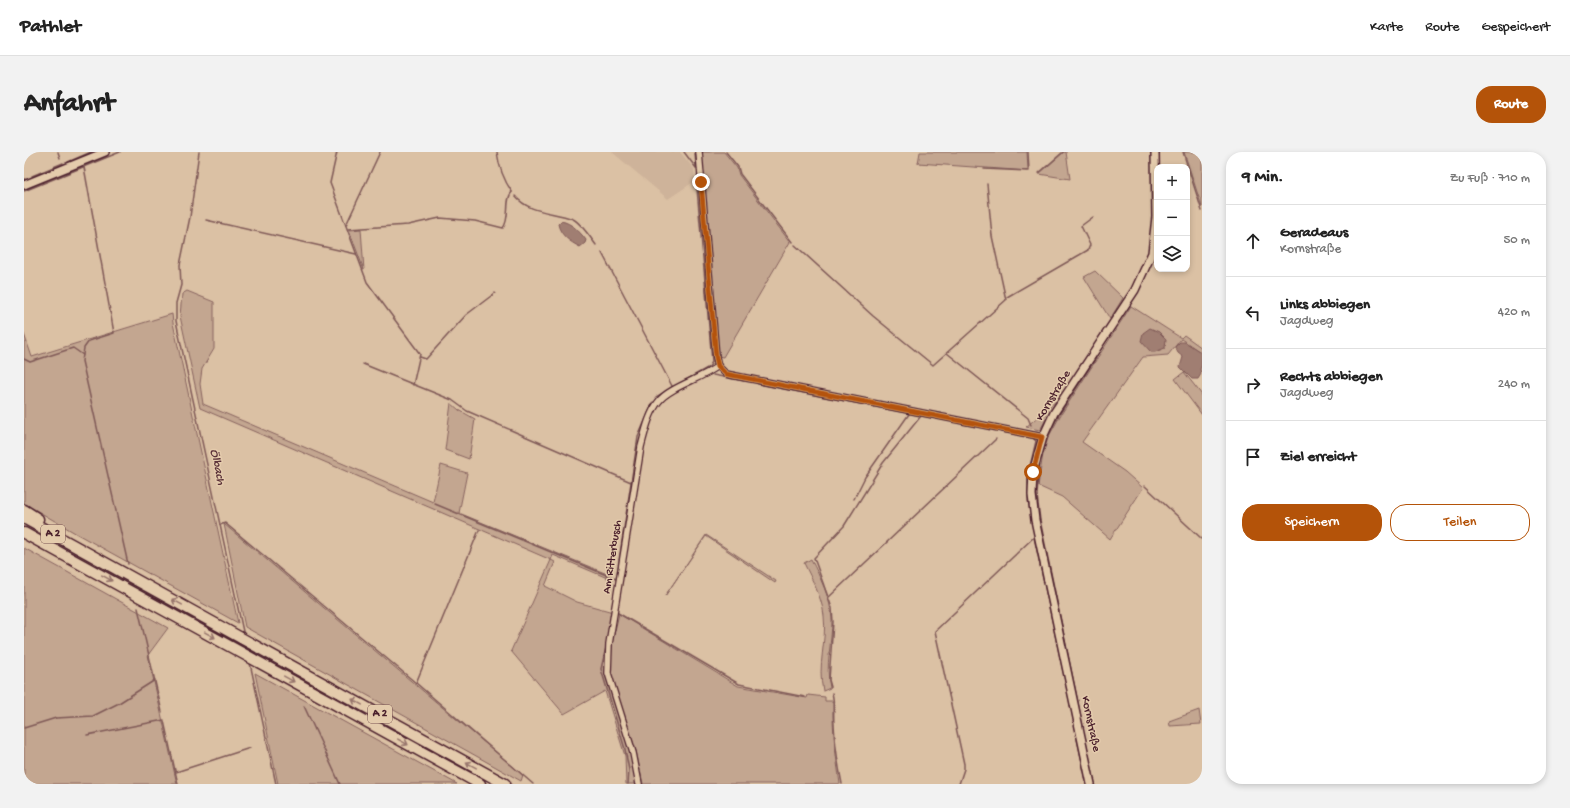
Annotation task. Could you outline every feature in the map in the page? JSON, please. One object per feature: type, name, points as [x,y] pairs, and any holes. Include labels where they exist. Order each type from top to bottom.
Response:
[{"type":"highway","points":[[24,510],[82,550]]},
{"type":"highway","name":"A 2","points":[[24,518],[505,784]]},
{"type":"highway","name":"A 2","points":[[24,532],[480,784]]},
{"type":"highway","points":[[24,539],[50,553],[76,561]]},
{"type":"street","points":[[24,186],[105,152]]},
{"type":"street","points":[[698,152],[716,357],[718,366],[726,374],[1042,437]]},
{"type":"street","name":"Kornstraße","points":[[1091,784],[1035,520],[1032,495],[1033,472],[1042,437],[1054,413],[1135,290],[1148,264],[1156,235],[1157,198],[1155,152]]},
{"type":"street","name":"Am Ritterbusch","points":[[639,784],[633,753],[608,674],[609,644],[641,447],[646,430],[658,401],[676,389],[718,366]]},
{"type":"shaded area","points":[[612,152],[680,152],[694,169],[695,181],[668,199]]},
{"type":"shaded area","points":[[701,152],[724,152],[737,168],[739,175],[790,242],[723,357],[718,356]]},
{"type":"shaded area","points":[[920,152],[1027,152],[1028,171],[918,163]]},
{"type":"shaded area","points":[[1064,152],[1066,152],[1070,179],[1039,174]]},
{"type":"shaded area","points":[[1184,152],[1202,152],[1202,207],[1190,170],[1190,164],[1188,164]]},
{"type":"shaded area","points":[[561,221],[575,228],[586,240],[585,243],[580,247],[566,238],[559,228],[558,224]]},
{"type":"shaded area","points":[[361,229],[364,270],[349,230]]},
{"type":"shaded area","points":[[1095,271],[1123,298],[1110,319],[1084,277]]},
{"type":"shaded area","points":[[187,291],[214,302],[214,349],[202,369],[200,384],[203,404],[433,502],[441,465],[467,473],[459,513],[612,576],[612,580],[553,555],[551,560],[200,408],[180,316],[182,294]]},
{"type":"shaded area","points":[[1131,306],[1181,338],[1184,335],[1202,348],[1202,353],[1181,339],[1168,355],[1143,357],[1082,442],[1125,472],[1143,488],[1110,539],[1062,497],[1038,486],[1043,454],[1048,438],[1060,416]]},
{"type":"shaded area","points":[[172,314],[238,623],[24,503],[24,334],[32,357]]},
{"type":"shaded area","points":[[1150,328],[1159,332],[1166,339],[1165,348],[1151,352],[1141,341],[1143,333]]},
{"type":"shaded area","points":[[1180,342],[1185,342],[1202,353],[1202,365],[1200,369],[1201,374],[1198,379],[1192,379],[1180,367],[1183,357],[1178,353],[1175,347]]},
{"type":"shaded area","points":[[1184,372],[1202,395],[1202,415],[1175,379]]},
{"type":"shaded area","points":[[1056,401],[1040,430],[1026,427]]},
{"type":"shaded area","points":[[451,403],[459,410],[475,419],[469,459],[445,450]]},
{"type":"shaded area","points":[[224,524],[523,775],[521,781],[245,627]]},
{"type":"shaded area","points":[[706,535],[776,581],[775,583],[706,536],[665,596]]},
{"type":"shaded area","points":[[24,548],[168,628],[148,655],[177,784],[24,784]]},
{"type":"shaded area","points":[[811,559],[830,604],[832,620],[828,662],[830,688],[823,691],[821,681],[821,662],[825,625],[819,595],[804,563]]},
{"type":"shaded area","points":[[551,560],[555,562],[545,586],[577,602],[613,612],[605,671],[631,753],[636,784],[626,784],[625,756],[605,691],[564,714],[511,651]]},
{"type":"shaded area","points":[[619,614],[738,686],[807,698],[808,695],[825,697],[825,701],[833,701],[834,733],[840,784],[643,784],[636,751],[611,674],[612,643]]},
{"type":"shaded area","points":[[255,673],[457,784],[278,784]]},
{"type":"shaded area","points":[[1199,710],[1201,724],[1170,726],[1169,721]]},
{"type":"waterway","points":[[58,152],[60,158]]},
{"type":"waterway","points":[[68,162],[91,152]]},
{"type":"waterway","points":[[24,191],[120,152]]},
{"type":"waterway","name":"Ölbach","points":[[199,152],[190,217],[180,265],[181,285],[176,303],[176,321],[244,636]]},
{"type":"waterway","points":[[337,152],[330,183],[367,282],[420,354],[413,385]]},
{"type":"waterway","points":[[346,225],[380,152]]},
{"type":"waterway","points":[[497,152],[502,173],[512,192]]},
{"type":"waterway","points":[[684,152],[696,168]]},
{"type":"waterway","points":[[695,152],[696,167]]},
{"type":"waterway","points":[[726,152],[738,167],[740,174],[792,242]]},
{"type":"waterway","points":[[984,169],[1029,171],[1028,152]]},
{"type":"waterway","points":[[1039,173],[1063,152]]},
{"type":"waterway","points":[[1159,152],[1159,164]]},
{"type":"waterway","points":[[1183,152],[1202,211]]},
{"type":"waterway","points":[[32,176],[63,163]]},
{"type":"waterway","points":[[84,167],[114,333],[89,341],[84,348],[82,361],[128,564]]},
{"type":"waterway","points":[[795,245],[873,316],[933,365],[1006,300],[992,236],[987,184]]},
{"type":"waterway","points":[[656,397],[709,367],[712,362],[697,189]]},
{"type":"waterway","points":[[348,229],[408,225],[440,218],[475,221],[503,228],[507,219],[508,200],[512,192]]},
{"type":"waterway","points":[[515,196],[521,202],[535,209],[573,219],[582,227],[596,245]]},
{"type":"waterway","points":[[1007,297],[1088,250],[1090,245],[1081,226],[1093,217]]},
{"type":"waterway","points":[[206,220],[356,254]]},
{"type":"waterway","points":[[602,253],[672,386]]},
{"type":"waterway","points":[[420,357],[426,359],[466,315],[495,293]]},
{"type":"waterway","points":[[24,359],[30,362],[73,348],[83,355]]},
{"type":"waterway","points":[[947,353],[1028,418],[1031,425]]},
{"type":"waterway","points":[[1045,442],[1059,415],[1096,358]]},
{"type":"waterway","points":[[363,364],[452,400],[467,411],[631,482]]},
{"type":"waterway","points":[[713,375],[744,381]]},
{"type":"waterway","points":[[758,384],[995,430]]},
{"type":"waterway","points":[[616,580],[638,437],[653,402]]},
{"type":"waterway","points":[[854,499],[865,477],[909,414]]},
{"type":"waterway","points":[[831,687],[829,680],[833,622],[832,608],[814,558],[844,526],[883,463],[921,416]]},
{"type":"waterway","points":[[1003,432],[1033,438],[1036,441],[1028,475],[1028,499],[1033,530]]},
{"type":"waterway","points":[[829,597],[996,439]]},
{"type":"waterway","points":[[1040,459],[1037,495],[1040,520],[1083,727]]},
{"type":"waterway","points":[[1145,486],[1202,539]]},
{"type":"waterway","points":[[435,504],[616,579]]},
{"type":"waterway","points":[[220,525],[225,523],[416,683],[533,784]]},
{"type":"waterway","points":[[416,683],[479,530]]},
{"type":"waterway","points":[[1034,537],[1076,731]]},
{"type":"waterway","points":[[959,784],[964,769],[964,764],[935,631],[1034,537]]},
{"type":"waterway","points":[[608,635],[613,601]]},
{"type":"waterway","points":[[138,608],[162,712]]},
{"type":"waterway","points":[[618,613],[739,684],[805,697]]},
{"type":"waterway","points":[[607,643],[601,669],[625,749],[629,770],[628,784]]},
{"type":"waterway","name":"Ölbach","points":[[250,663],[276,784]]},
{"type":"waterway","points":[[24,728],[56,718],[93,716],[119,703],[155,680]]},
{"type":"waterway","points":[[832,693],[836,746],[842,784]]},
{"type":"waterway","points":[[304,706],[340,784]]},
{"type":"waterway","points":[[87,735],[164,720]]},
{"type":"waterway","points":[[164,721],[178,784]]},
{"type":"waterway","points":[[1085,737],[1095,784]]},
{"type":"waterway","points":[[1077,739],[1087,784]]},
{"type":"waterway","points":[[176,772],[250,748]]},
{"type":"route","points":[[701,182],[716,357],[718,366],[722,371],[726,374],[936,414],[1042,437],[1033,472]]}]
